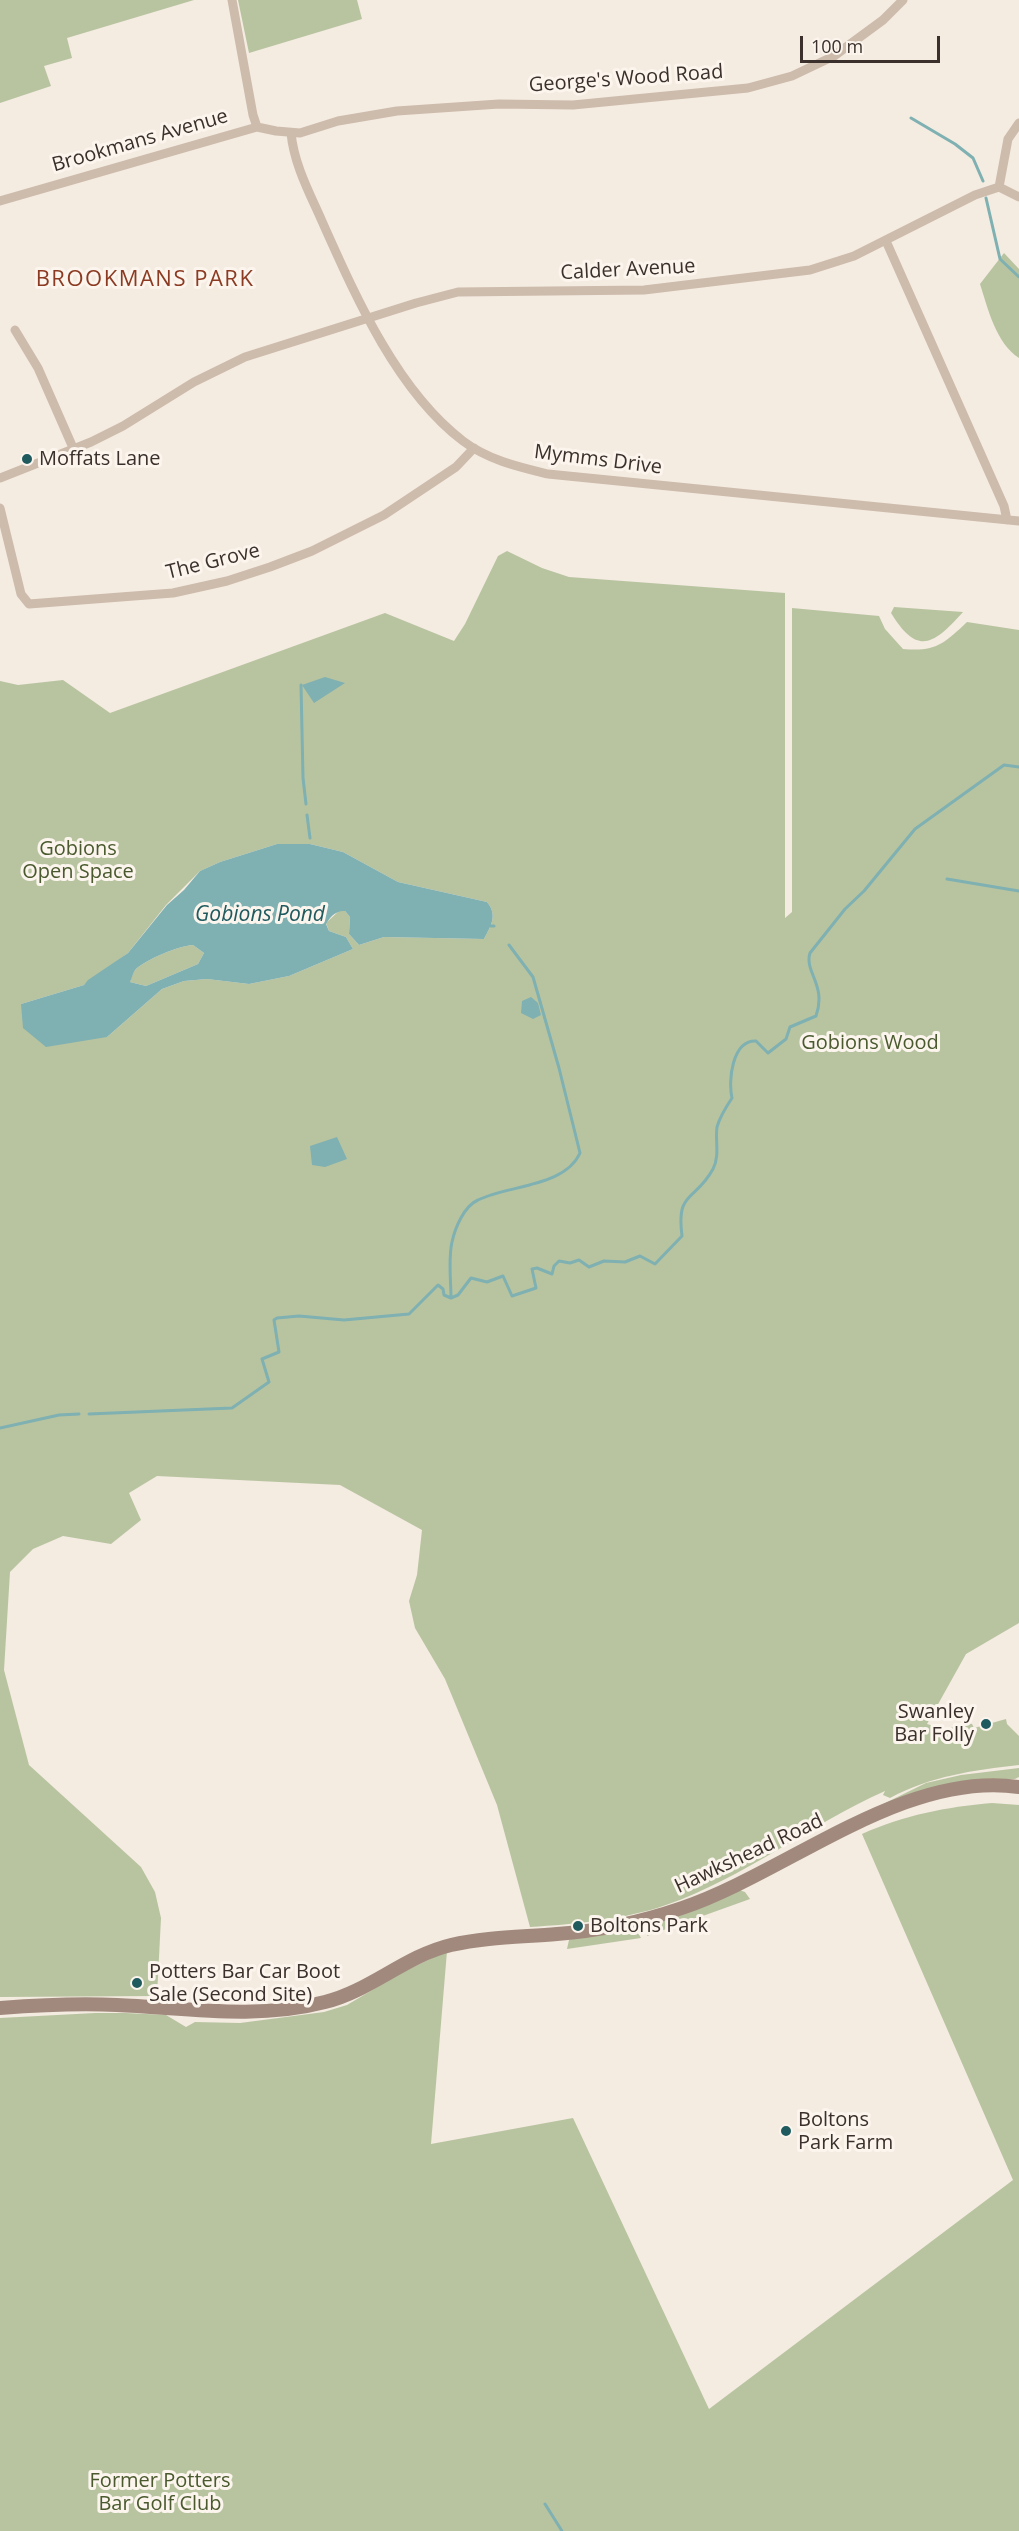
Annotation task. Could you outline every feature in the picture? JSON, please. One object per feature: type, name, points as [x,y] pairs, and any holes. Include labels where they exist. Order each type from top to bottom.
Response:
[{"type":"street","points":[[232,0],[257,127]]},
{"type":"street","name":"George's Wood Road","points":[[291,133],[397,111],[499,104],[573,105],[748,88],[792,76],[834,56],[883,20],[903,0]]},
{"type":"street","points":[[1019,123],[1008,139],[999,187],[1019,197]]},
{"type":"street","name":"Brookmans Avenue","points":[[0,201],[257,127],[291,133]]},
{"type":"street","name":"Mymms Drive","points":[[291,133],[293,148],[304,180],[338,255],[398,368],[418,396],[442,423],[474,448],[504,463],[548,474],[1019,521]]},
{"type":"street","name":"Calder Avenue","points":[[370,319],[416,303],[458,292],[644,290],[810,270],[854,256],[975,195],[999,187]]},
{"type":"street","points":[[886,241],[1004,506],[1007,520]]},
{"type":"street","points":[[0,478],[75,450],[123,426],[167,397],[221,367],[267,349],[370,319]]},
{"type":"street","points":[[15,330],[38,368],[75,450]]},
{"type":"street","name":"The Grove","points":[[0,507],[21,594],[29,604],[173,593],[227,581],[270,567],[360,528],[456,467],[474,448]]},
{"type":"street","name":"Hawkshead Road","points":[[0,2008],[110,2004],[248,2013],[324,2003],[349,1994],[419,1956],[453,1944],[614,1928],[685,1907],[746,1882],[873,1816],[915,1799],[949,1789],[977,1785],[1003,1784],[1019,1787]]},
{"type":"green space","points":[[0,0],[194,0],[67,38],[72,58],[44,66],[51,86],[0,103]]},
{"type":"green space","points":[[238,0],[357,0],[362,19],[249,53]]},
{"type":"green space","points":[[1004,253],[1019,269],[1019,358],[1004,344],[999,335],[980,284]]},
{"type":"green space","points":[[507,551],[542,568],[569,577],[785,593],[785,918],[792,912],[792,608],[879,616],[885,629],[903,649],[931,648],[952,636],[967,622],[1019,630],[1019,1623],[966,1654],[927,1724],[946,1730],[965,1722],[972,1724],[974,1728],[1006,1719],[1007,1724],[1019,1736],[1019,1765],[937,1779],[890,1798],[883,1795],[885,1791],[830,1819],[722,1881],[666,1905],[616,1918],[530,1927],[497,1805],[445,1679],[415,1628],[409,1601],[417,1575],[422,1530],[340,1485],[157,1476],[129,1493],[141,1520],[111,1544],[63,1536],[33,1549],[10,1572],[4,1670],[29,1765],[141,1867],[155,1892],[161,1918],[157,1996],[0,1997],[0,681],[18,685],[63,680],[110,713],[385,613],[454,641],[465,624],[498,556]],"holes":[[[277,844],[310,844],[343,852],[398,882],[487,902],[493,916],[489,930],[484,939],[384,937],[359,945],[349,934],[350,917],[345,911],[340,910],[326,923],[329,931],[346,937],[353,949],[289,976],[249,984],[207,979],[184,981],[162,989],[107,1037],[21,1004],[84,985],[128,953],[166,905],[200,871],[220,862]]]},
{"type":"green space","points":[[894,607],[963,612],[943,632],[926,641],[910,636],[901,627],[891,613]]},
{"type":"green space","points":[[193,945],[204,953],[198,964],[146,986],[130,982],[135,970],[147,961],[171,950]]},
{"type":"green space","points":[[1019,1768],[1019,1777],[1015,1779],[979,1780],[875,1808],[926,1783],[961,1775]]},
{"type":"green space","name":"Former Potters Bar Golf Club","points":[[992,1803],[1019,1805],[1019,2531],[0,2531],[0,2018],[126,2013],[166,2015],[186,2027],[195,2022],[240,2023],[324,2012],[347,2005],[401,1973],[447,1951],[431,2144],[573,2118],[709,2409],[1013,2180],[862,1834],[925,1813]]},
{"type":"green space","points":[[739,1890],[745,1892],[750,1899],[647,1936],[651,1925]]},
{"type":"green space","points":[[632,1929],[637,1931],[641,1938],[567,1949],[569,1940],[573,1938]]},
{"type":"water","points":[[325,677],[345,683],[314,703],[302,685]]},
{"type":"water","name":"Gobions Pond","points":[[277,844],[310,844],[343,852],[398,882],[487,902],[492,911],[492,921],[484,939],[384,937],[359,945],[349,934],[350,917],[345,911],[339,912],[326,924],[329,931],[346,937],[353,949],[289,976],[249,984],[207,979],[184,981],[162,989],[107,1037],[46,1047],[23,1028],[21,1004],[84,985],[128,953],[167,905],[200,871],[220,862]],"holes":[[[193,945],[204,953],[198,964],[146,986],[130,982],[136,969],[163,954]]]},
{"type":"water","points":[[531,997],[538,1003],[541,1015],[533,1019],[521,1013],[522,1001]]},
{"type":"water","points":[[337,1137],[347,1159],[325,1167],[312,1165],[310,1146]]},
{"type":"waterway","points":[[911,118],[955,144],[973,158],[983,181]]},
{"type":"waterway","points":[[986,198],[1000,259],[1019,277]]},
{"type":"waterway","points":[[301,685],[303,778],[306,804]]},
{"type":"waterway","points":[[89,1414],[232,1408],[269,1382],[262,1359],[279,1352],[274,1320],[277,1318],[299,1316],[344,1320],[409,1314],[438,1285],[443,1289],[444,1295],[451,1298],[458,1295],[471,1278],[487,1282],[503,1276],[512,1296],[536,1288],[532,1269],[537,1268],[552,1274],[554,1266],[559,1261],[570,1263],[579,1260],[589,1267],[604,1261],[625,1262],[640,1256],[655,1264],[682,1236],[681,1221],[684,1203],[700,1187],[715,1164],[717,1127],[721,1115],[732,1098],[732,1072],[737,1054],[748,1042],[756,1041],[768,1053],[786,1039],[790,1027],[816,1016],[819,996],[810,966],[810,953],[915,829],[1004,765],[1019,767]]},
{"type":"waterway","points":[[307,815],[310,838]]},
{"type":"waterway","points":[[947,879],[1019,891]]},
{"type":"waterway","points":[[451,1298],[452,1242],[458,1224],[468,1207],[490,1195],[535,1184],[562,1173],[573,1164],[580,1153],[533,977],[509,945]]},
{"type":"waterway","points":[[0,1428],[59,1415],[79,1414]]},
{"type":"waterway","points":[[545,2504],[562,2531]]},
{"type":"place","name":"Moffats Lane","points":[[27,459]]},
{"type":"place","name":"Swanley Bar Folly","points":[[986,1724]]},
{"type":"place","name":"Boltons Park","points":[[578,1926]]},
{"type":"place","name":"Potters Bar Car Boot Sale (Second Site)","points":[[137,1983]]},
{"type":"place","name":"Boltons Park Farm","points":[[786,2131]]},
{"type":"district","name":"BROOKMANS PARK","points":[[145,280]]},
{"type":"park label","name":"Gobions Open Space","points":[[78,860]]},
{"type":"park label","name":"Gobions Wood","points":[[870,1043]]}]
